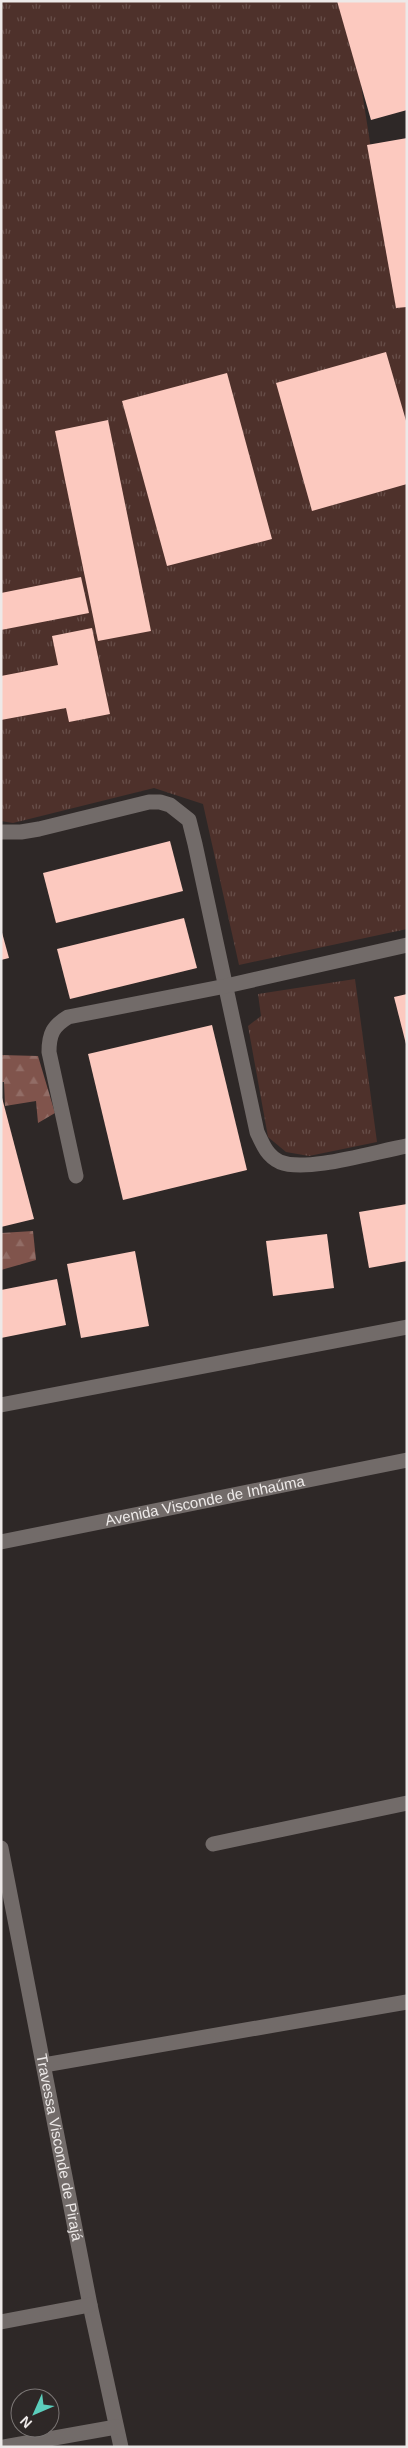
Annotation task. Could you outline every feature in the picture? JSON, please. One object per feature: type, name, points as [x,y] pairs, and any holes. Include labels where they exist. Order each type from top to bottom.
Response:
[{"type":"street","points":[[1,832],[21,832],[39,829],[149,802],[170,805],[180,811],[189,820],[257,1132],[266,1152],[280,1162],[302,1166],[407,1146]]},
{"type":"street","points":[[76,1176],[49,1052],[49,1038],[56,1024],[68,1017],[226,986],[407,945]]},
{"type":"street","points":[[1,1405],[407,1327]]},
{"type":"street","name":"Avenida Visconde de Inhaúma","points":[[1,1542],[407,1460]]},
{"type":"street","points":[[214,1844],[407,1803]]},
{"type":"street","name":"Travessa Visconde de Pirajá","points":[[1,1848],[90,2305],[120,2447]]},
{"type":"street","points":[[44,2065],[407,2002]]},
{"type":"street","points":[[1,2322],[90,2305]]},
{"type":"street","points":[[4,2447],[116,2427]]},
{"type":"green space","points":[[1,1],[404,1],[358,66],[396,308],[407,306],[407,929],[239,965],[203,804],[154,788],[13,823],[1,821]]},
{"type":"green space","points":[[355,979],[377,1142],[309,1156],[286,1152],[268,1137],[248,1026],[261,1016],[258,994]]},
{"type":"green space","points":[[1,1055],[38,1056],[55,1113],[38,1123],[36,1101],[5,1106],[4,1082],[1,1082]]},
{"type":"green space","points":[[33,1231],[36,1260],[1,1270],[1,1233]]},
{"type":"building","points":[[337,1],[407,1],[407,110],[371,120]]},
{"type":"building","points":[[407,138],[407,307],[396,308],[367,145]]},
{"type":"building","points":[[386,352],[407,424],[407,484],[312,511],[276,383]]},
{"type":"building","points":[[227,373],[272,539],[167,566],[122,401]]},
{"type":"building","points":[[108,420],[151,631],[98,641],[55,431]]},
{"type":"building","points":[[81,577],[89,613],[1,630],[1,593]]},
{"type":"building","points":[[92,628],[110,714],[69,722],[66,708],[1,720],[1,676],[58,665],[52,636]]},
{"type":"building","points":[[170,841],[183,891],[56,923],[43,873]]},
{"type":"building","points":[[184,918],[197,968],[70,999],[57,949]]},
{"type":"building","points":[[1,929],[9,958],[1,960]]},
{"type":"building","points":[[407,994],[407,1044],[406,1044],[394,997]]},
{"type":"building","points":[[212,1025],[247,1170],[123,1200],[88,1054]]},
{"type":"building","points":[[1,1094],[34,1219],[1,1227]]},
{"type":"building","points":[[407,1204],[407,1261],[369,1268],[359,1212]]},
{"type":"building","points":[[327,1234],[334,1288],[273,1296],[266,1241]]},
{"type":"building","points":[[135,1251],[149,1326],[81,1338],[67,1264]]},
{"type":"building","points":[[57,1279],[66,1325],[1,1338],[1,1290]]}]
